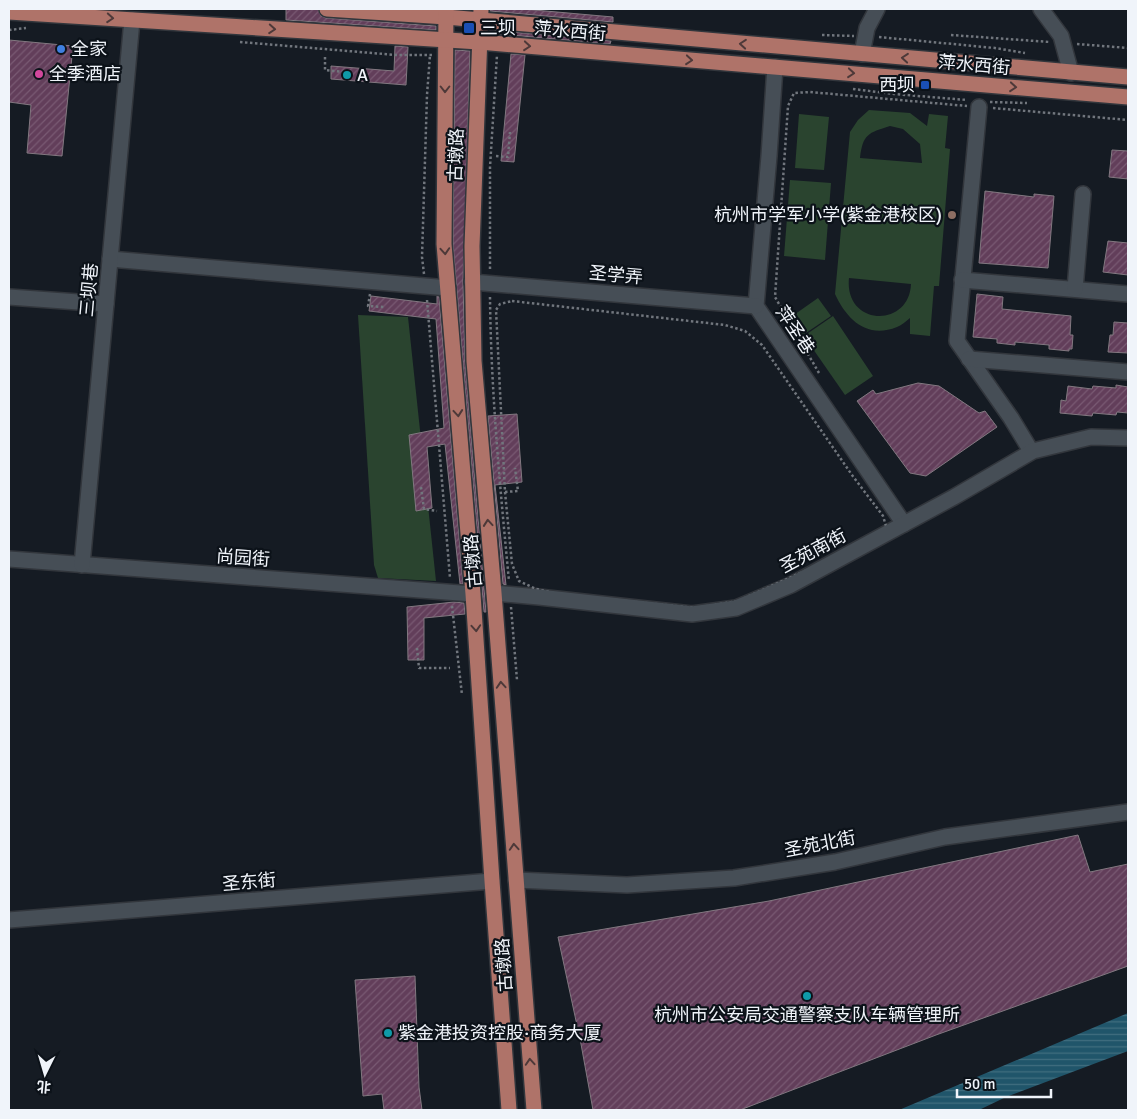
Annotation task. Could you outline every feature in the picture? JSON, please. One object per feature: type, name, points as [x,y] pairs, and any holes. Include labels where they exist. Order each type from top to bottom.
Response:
[{"type":"main road","name":"萍水西街","points":[[327,9],[481,14],[862,54],[1128,77]]},
{"type":"main road","name":"萍水西街","points":[[9,12],[479,42],[1128,97]]},
{"type":"main road","name":"古墩路","points":[[446,13],[444,40],[444,244],[474,594],[509,1110]]},
{"type":"main road","name":"古墩路","points":[[481,14],[472,236],[474,361],[534,1110]]},
{"type":"street","points":[[862,54],[867,28],[877,9]]},
{"type":"street","points":[[1041,9],[1062,36],[1071,72]]},
{"type":"street","name":"三坝巷","points":[[82,565],[132,20]]},
{"type":"street","name":"萍圣巷","points":[[775,67],[756,306],[904,524]]},
{"type":"street","points":[[979,107],[957,341],[1011,418],[1028,446]]},
{"type":"street","points":[[1075,289],[1083,194]]},
{"type":"street","points":[[110,259],[448,288]]},
{"type":"street","points":[[962,280],[1128,294]]},
{"type":"street","name":"圣学弄","points":[[472,282],[756,306]]},
{"type":"street","points":[[9,296],[106,304]]},
{"type":"street","points":[[969,358],[1128,372]]},
{"type":"street","name":"圣苑南街","points":[[494,593],[692,614],[736,608],[791,585],[954,497],[1033,451],[1091,437],[1128,438]]},
{"type":"street","name":"尚园街","points":[[9,559],[474,594]]},
{"type":"street","name":"圣苑北街","points":[[516,880],[627,885],[734,878],[835,862],[945,837],[1128,812]]},
{"type":"street","name":"圣东街","points":[[9,920],[492,881]]},
{"type":"path","points":[[951,35],[1128,48]]},
{"type":"path","points":[[325,57],[325,70],[345,72]]},
{"type":"path","points":[[819,373],[775,297],[788,106],[794,93],[810,92],[1128,120]]},
{"type":"path","points":[[425,276],[422,257],[426,95]]},
{"type":"path","points":[[495,100],[490,167],[490,342],[501,505],[511,595],[517,680]]},
{"type":"path","points":[[496,156],[508,157],[510,132]]},
{"type":"path","points":[[427,295],[451,592],[462,696]]},
{"type":"path","points":[[512,302],[725,325],[745,330],[762,345],[852,475],[883,516],[886,526],[883,531],[807,570],[738,601],[696,608],[564,594],[536,589],[519,581],[512,564],[505,492],[496,310],[500,304],[512,302]]},
{"type":"path","points":[[505,492],[518,490],[515,468]]},
{"type":"path","points":[[421,487],[424,509],[437,510]]},
{"type":"path","points":[[417,648],[419,668],[450,668]]},
{"type":"green space","points":[[869,110],[910,113],[927,126],[929,114],[948,116],[945,148],[950,149],[939,286],[934,286],[930,336],[910,334],[910,318],[899,326],[886,330],[876,331],[867,329],[852,319],[835,294],[850,132],[858,120]],"holes":[[[890,126],[903,129],[920,144],[922,163],[860,158],[865,139],[872,133]],[[849,278],[911,284],[908,299],[900,309],[889,315],[877,316],[866,313],[856,306],[850,294]]]},
{"type":"green space","points":[[799,114],[829,117],[824,170],[795,168]]},
{"type":"green space","points":[[790,180],[831,183],[825,260],[784,256]]},
{"type":"green space","points":[[818,298],[831,316],[803,335],[791,317]]},
{"type":"green space","points":[[358,315],[408,317],[436,581],[378,578],[374,565]]},
{"type":"green space","points":[[833,316],[873,376],[845,395],[804,336]]},
{"type":"water","points":[[1128,1013],[1128,1051],[1006,1097],[979,1110],[899,1110]]},
{"type":"building","points":[[286,9],[318,9],[321,16],[326,18],[436,26],[436,30],[286,20]]},
{"type":"building","points":[[490,9],[523,9],[613,17],[613,22],[490,11]]},
{"type":"building","points":[[490,30],[611,41],[610,44],[489,33]]},
{"type":"building","name":"全季酒店","points":[[9,40],[73,46],[62,156],[27,153],[31,105],[9,102]]},
{"type":"building","points":[[395,46],[408,47],[406,85],[331,79],[331,66],[394,71]]},
{"type":"building","points":[[455,50],[470,51],[463,282],[465,362],[486,612],[484,612],[453,244]]},
{"type":"building","points":[[511,54],[525,55],[514,162],[501,161]]},
{"type":"building","points":[[1112,150],[1128,151],[1128,179],[1109,177]]},
{"type":"building","points":[[985,191],[1034,197],[1034,194],[1054,196],[1048,268],[979,263]]},
{"type":"building","points":[[1108,241],[1128,243],[1128,275],[1103,272]]},
{"type":"building","points":[[977,294],[1003,297],[1002,309],[1071,316],[1070,335],[1073,335],[1072,349],[1069,349],[1069,351],[1049,349],[1049,345],[1015,342],[1015,345],[997,343],[997,339],[973,337]]},
{"type":"building","points":[[371,296],[437,304],[437,296],[439,297],[463,584],[460,584],[445,444],[427,447],[432,508],[416,511],[409,435],[444,428],[436,319],[369,311]]},
{"type":"building","points":[[1114,322],[1128,323],[1128,353],[1108,352],[1110,335],[1113,335]]},
{"type":"building","points":[[918,383],[939,386],[979,413],[985,411],[997,427],[926,476],[910,473],[857,401],[873,390],[876,394]]},
{"type":"building","points":[[1116,385],[1128,387],[1128,413],[1117,412],[1116,415],[1093,413],[1092,416],[1060,413],[1061,400],[1066,401],[1068,386],[1092,389],[1093,386],[1116,388]]},
{"type":"building","points":[[517,414],[522,482],[495,485],[506,585],[503,584],[488,416]]},
{"type":"building","points":[[454,602],[464,603],[465,614],[424,618],[424,660],[408,660],[407,607]]},
{"type":"building","name":"杭州市公安局交通警察支队车辆管理所","points":[[1078,835],[1090,872],[1128,864],[1128,966],[936,1035],[740,1110],[593,1110],[558,937],[769,901]]},
{"type":"building","name":"紫金港投资控股·商务大厦","points":[[415,976],[419,1087],[422,1110],[384,1110],[382,1094],[363,1096],[355,980]]},
{"type":"place","name":"三坝","points":[[469,28]]},
{"type":"place","name":"全家","points":[[61,49]]},
{"type":"place","name":"全季酒店","points":[[39,74]]},
{"type":"place","name":"A","points":[[347,75]]},
{"type":"place","name":"西坝","points":[[925,85]]},
{"type":"place","name":"杭州市学军小学(紫金港校区)","points":[[952,215]]},
{"type":"place","name":"杭州市公安局交通警察支队车辆管理所","points":[[807,996]]},
{"type":"place","name":"紫金港投资控股·商务大厦","points":[[388,1033]]}]
